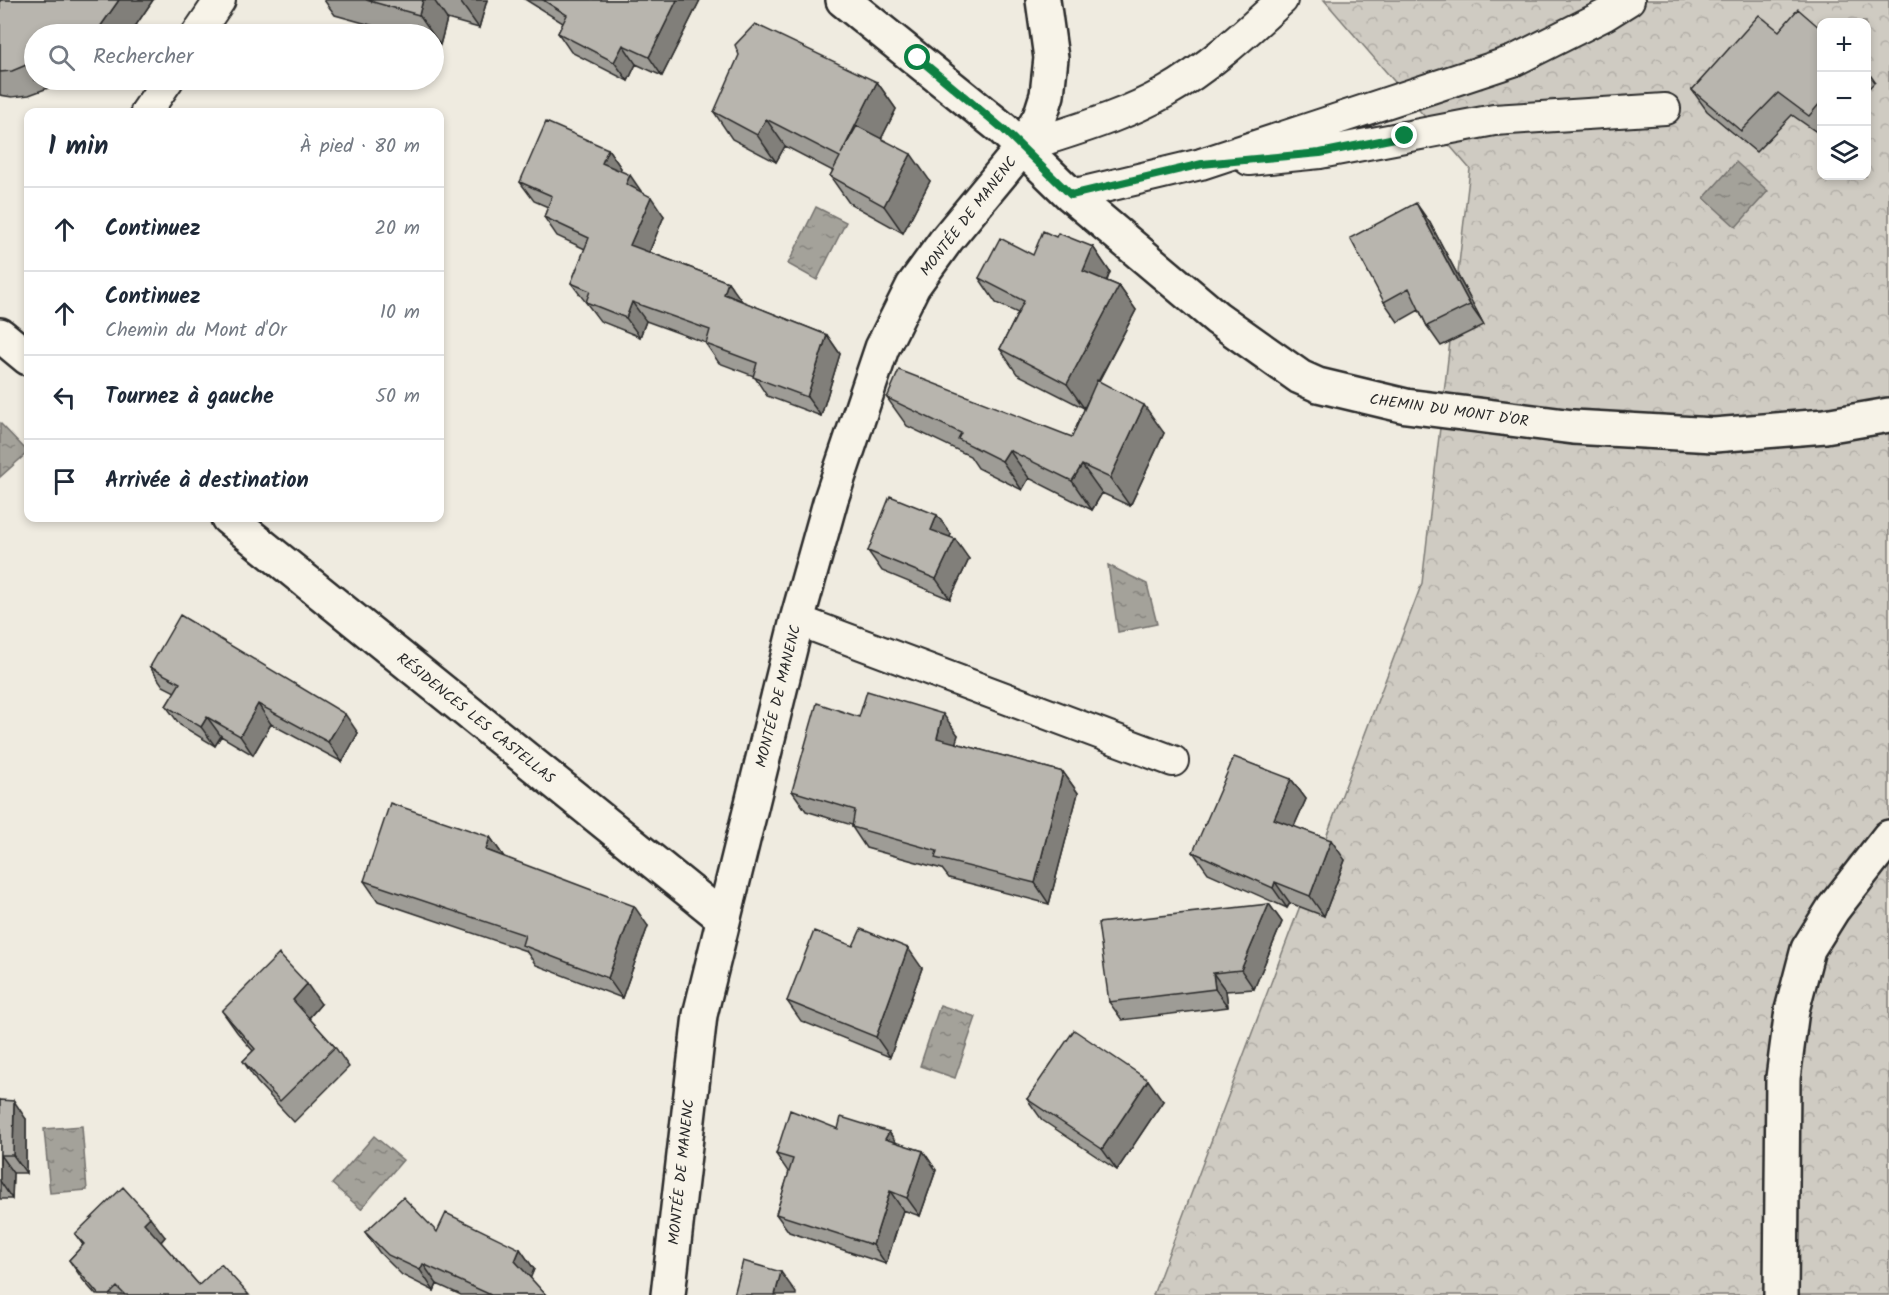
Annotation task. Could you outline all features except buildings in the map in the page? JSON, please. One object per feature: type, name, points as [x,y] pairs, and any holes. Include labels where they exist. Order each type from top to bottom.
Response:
[{"type":"street","name":"CHEMIN DU MONT D'OR","points":[[843,0],[918,58],[1023,147],[1071,195],[1217,318],[1300,377],[1349,394],[1406,406],[1573,427],[1713,435],[1826,426],[1889,415]]},
{"type":"street","name":"MONTÉE DE MANENC","points":[[668,1295],[699,1015],[796,620],[831,499],[882,348],[913,286],[947,239],[1023,147],[1040,117],[1047,95],[1051,58],[1043,0]]},
{"type":"street","points":[[0,335],[24,355]]},
{"type":"street","name":"RÉSIDENCES LES CASTELLAS","points":[[233,522],[723,918]]},
{"type":"street","points":[[1781,1295],[1783,1078],[1792,1010],[1808,949],[1833,909],[1889,837]]},
{"type":"lane","points":[[204,24],[220,0]]},
{"type":"lane","points":[[1023,147],[1122,112],[1164,93],[1222,53],[1282,0]]},
{"type":"lane","points":[[1071,195],[1202,164],[1513,61],[1605,15],[1629,0]]},
{"type":"lane","points":[[149,108],[161,90]]},
{"type":"lane","points":[[1202,164],[1320,153],[1494,120],[1665,109]]},
{"type":"lane","points":[[796,620],[1173,761]]},
{"type":"green space","points":[[1324,0],[1889,0],[1889,1295],[1153,1295],[1422,583],[1470,169]]},
{"type":"water","points":[[1736,162],[1768,191],[1736,227],[1704,198]]},
{"type":"water","points":[[816,207],[846,222],[817,280],[788,264]]},
{"type":"water","points":[[0,423],[24,448],[24,456],[0,477]]},
{"type":"water","points":[[1108,565],[1147,584],[1157,624],[1118,632]]},
{"type":"water","points":[[940,1005],[976,1017],[955,1078],[920,1066]]},
{"type":"water","points":[[82,1126],[87,1190],[50,1193],[44,1129]]},
{"type":"water","points":[[374,1136],[403,1160],[361,1209],[332,1184]]},
{"type":"route","points":[[918,58],[1003,129],[1071,195],[1202,164],[1320,153],[1405,136]]}]
